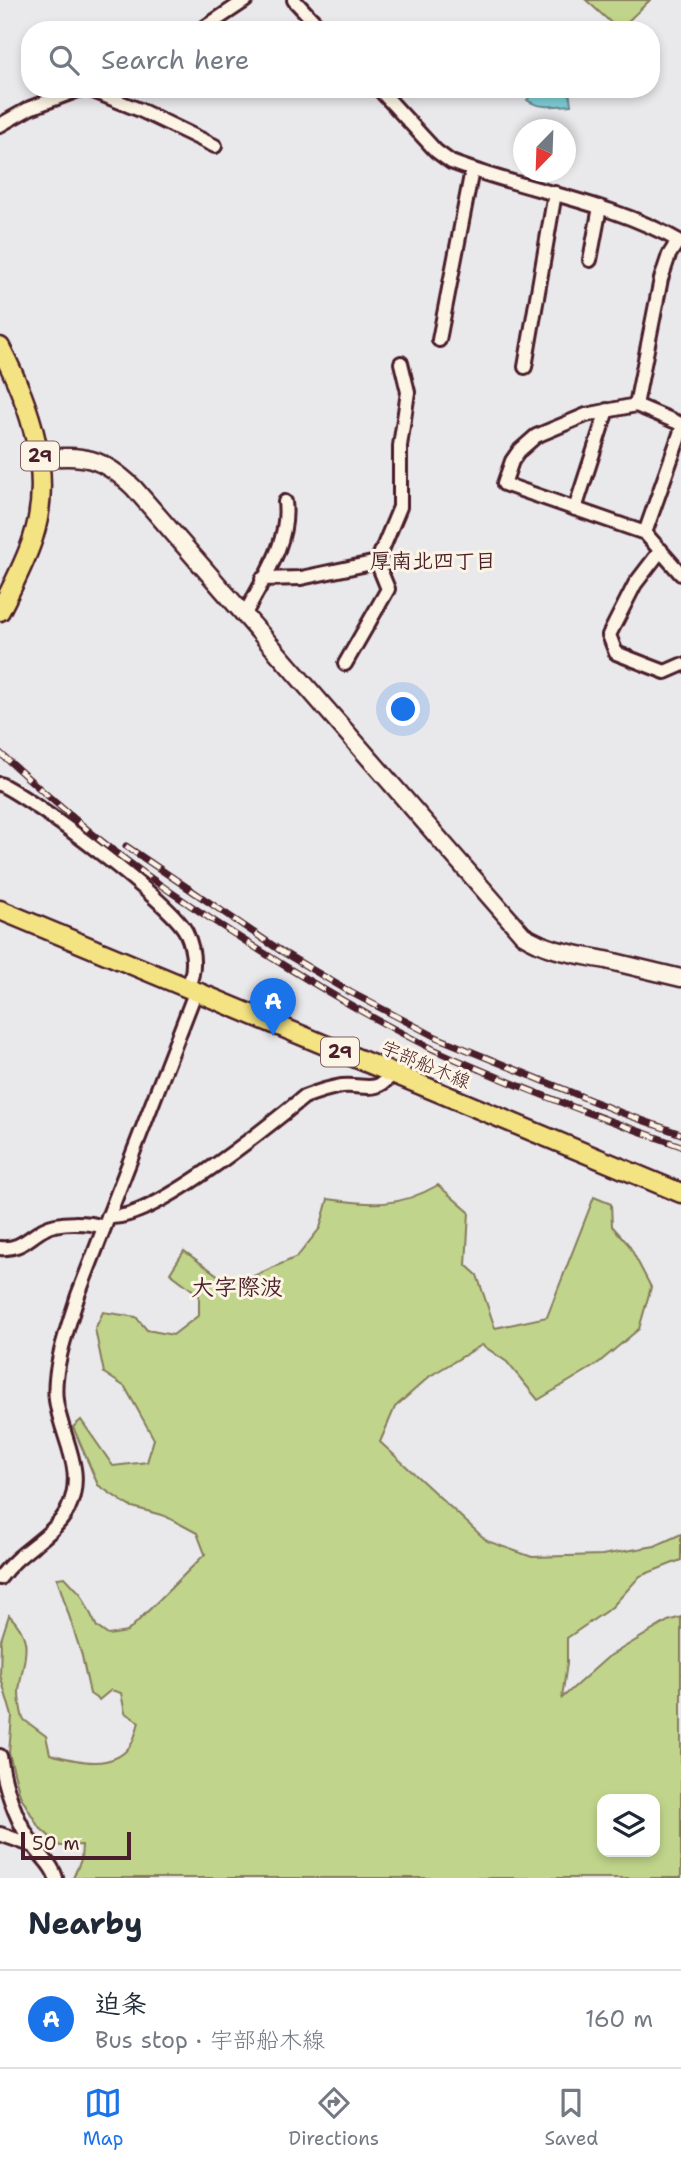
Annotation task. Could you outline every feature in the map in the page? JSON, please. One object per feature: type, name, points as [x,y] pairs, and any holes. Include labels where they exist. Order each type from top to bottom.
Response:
[{"type":"main road","name":"29","points":[[0,346],[24,402],[40,458],[40,504],[33,537],[0,611]]},
{"type":"main road","name":"宇部船木線","points":[[0,910],[681,1193]]},
{"type":"street","points":[[214,21],[246,0]]},
{"type":"street","points":[[294,0],[314,21]]},
{"type":"street","points":[[0,125],[30,108],[56,98]]},
{"type":"street","points":[[110,98],[215,146]]},
{"type":"street","points":[[387,98],[436,151],[451,162],[600,207],[658,230],[680,242],[669,255],[661,279],[636,405]]},
{"type":"street","points":[[439,340],[472,170]]},
{"type":"street","points":[[525,367],[555,193]]},
{"type":"street","points":[[590,261],[600,207]]},
{"type":"street","points":[[345,664],[388,589],[377,562],[400,507],[400,446],[408,392],[401,363]]},
{"type":"street","points":[[681,424],[636,405],[586,415],[536,436],[512,461],[504,484],[645,533],[681,574]]},
{"type":"street","points":[[575,509],[607,410]]},
{"type":"street","points":[[645,533],[681,431]]},
{"type":"street","points":[[40,458],[77,456],[118,472],[523,935],[540,946],[556,951],[681,978]]},
{"type":"street","points":[[244,616],[262,579],[270,569],[284,536],[287,521],[285,502]]},
{"type":"street","points":[[661,550],[635,584],[609,635],[616,653],[665,672],[681,665]]},
{"type":"street","points":[[262,579],[301,578],[377,562]]},
{"type":"street","points":[[0,784],[20,794],[114,865],[173,915],[185,931],[192,952],[194,973],[191,991],[78,1295],[56,1385],[56,1400],[75,1465],[76,1483],[73,1497],[61,1519],[21,1554],[0,1578]]},
{"type":"street","points":[[0,1248],[19,1246],[54,1225],[96,1225],[127,1215],[184,1187],[304,1097],[320,1090],[344,1086],[370,1088],[385,1083],[393,1073]]},
{"type":"street","points":[[0,1756],[16,1817],[34,1846],[55,1871],[56,1878]]},
{"type":"street","points":[[0,1833],[34,1846]]},
{"type":"green space","points":[[586,0],[650,0],[628,21],[609,21]]},
{"type":"green space","points":[[438,1185],[469,1212],[466,1265],[477,1275],[495,1328],[547,1317],[594,1197],[611,1204],[612,1226],[629,1245],[651,1287],[639,1329],[596,1365],[538,1400],[507,1362],[482,1345],[430,1376],[395,1407],[380,1442],[487,1541],[532,1557],[602,1555],[655,1546],[681,1534],[681,1560],[640,1576],[612,1607],[567,1638],[562,1698],[608,1657],[668,1621],[681,1617],[681,1878],[73,1878],[81,1860],[82,1845],[60,1846],[38,1826],[20,1795],[9,1753],[12,1716],[0,1675],[1,1640],[9,1615],[18,1625],[25,1643],[19,1692],[23,1719],[46,1736],[50,1754],[94,1762],[116,1758],[132,1743],[139,1722],[125,1713],[121,1693],[111,1690],[99,1700],[90,1694],[82,1656],[57,1578],[65,1577],[81,1594],[97,1627],[108,1635],[127,1632],[205,1554],[197,1533],[165,1516],[129,1506],[98,1485],[73,1427],[81,1420],[113,1466],[147,1462],[154,1439],[125,1387],[104,1373],[95,1329],[103,1312],[136,1317],[147,1330],[173,1335],[199,1315],[199,1295],[170,1273],[184,1251],[219,1276],[242,1281],[297,1257],[320,1228],[328,1199],[385,1203],[410,1198]]},
{"type":"water","points":[[570,98],[571,105],[537,105],[527,100]]},
{"type":"railway","points":[[0,753],[47,796],[130,863],[173,894],[338,998],[463,1063],[681,1146]]},
{"type":"railway","points":[[126,846],[281,951],[350,992],[436,1037],[622,1113],[681,1134]]},
{"type":"place","name":"迫条","points":[[273,1036]]},
{"type":"district","name":"厚南北四丁目","points":[[433,561]]},
{"type":"district","name":"大字際波","points":[[237,1287]]}]
